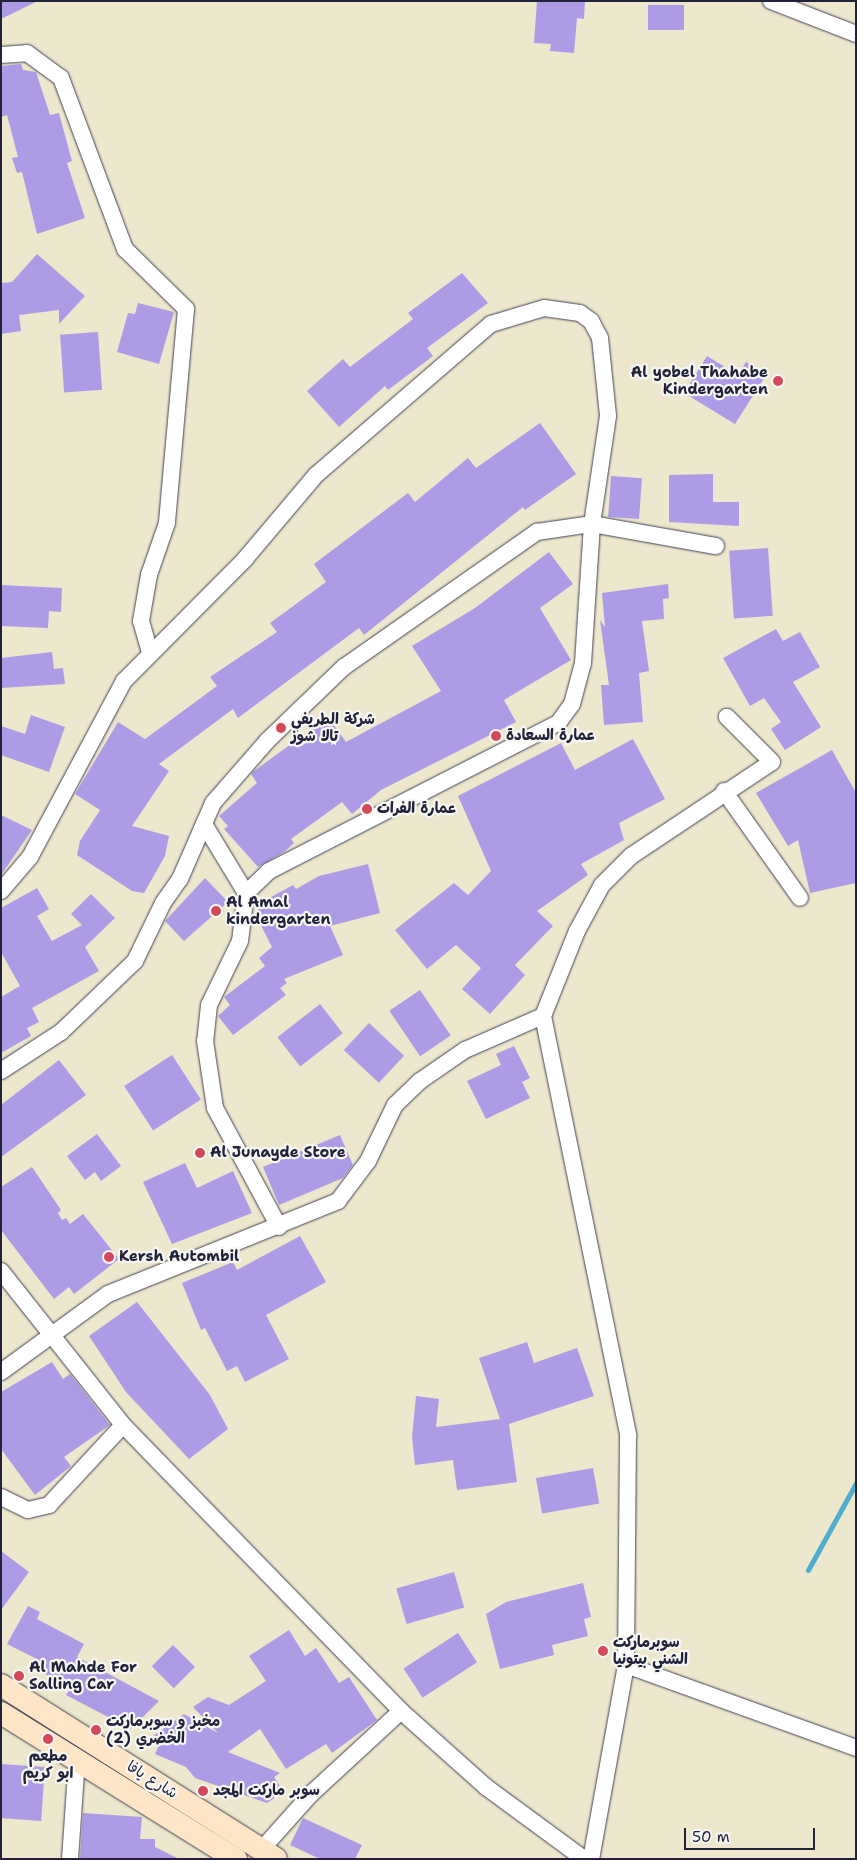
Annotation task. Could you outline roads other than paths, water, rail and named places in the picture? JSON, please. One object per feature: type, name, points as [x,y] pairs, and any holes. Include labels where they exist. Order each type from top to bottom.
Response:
[{"type":"main road","name":"شارع يافا","points":[[1,1685],[269,1854]]},
{"type":"main road","name":"شارع يافا","points":[[1,1713],[236,1859]]},
{"type":"street","points":[[771,1],[856,34]]},
{"type":"street","points":[[1,55],[27,53],[61,78],[125,249],[186,309],[167,523],[148,574],[141,621],[150,652]]},
{"type":"street","points":[[1,891],[30,857],[124,681],[150,652],[245,559],[316,475],[491,324],[511,314],[544,308],[580,313],[600,338],[608,416],[592,524],[583,663],[572,704],[558,723],[269,871],[246,893]]},
{"type":"street","points":[[1,1071],[61,1032],[135,961],[213,803],[267,742],[344,667],[537,532],[592,524],[716,546]]},
{"type":"street","points":[[591,1859],[626,1665],[628,1435],[543,1016],[577,931],[602,885],[632,856],[724,791],[772,762],[727,717]]},
{"type":"street","points":[[724,791],[800,898]]},
{"type":"street","points":[[204,824],[246,893],[240,941],[209,1005],[205,1040],[215,1108],[279,1227]]},
{"type":"street","points":[[1,1372],[108,1294],[279,1227],[338,1201],[368,1161],[395,1105],[420,1081],[465,1050],[543,1016]]},
{"type":"street","points":[[1,1271],[50,1338],[123,1425],[401,1711],[486,1788],[584,1859]]},
{"type":"street","points":[[1,1496],[28,1510],[49,1505],[123,1425]]},
{"type":"street","points":[[626,1665],[856,1748]]},
{"type":"street","points":[[269,1854],[310,1794],[401,1711]]},
{"type":"street","points":[[70,1859],[76,1760]]},
{"type":"waterway","points":[[808,1570],[856,1483]]},
{"type":"place","name":"Al yobel Thahabe Kindergarten","points":[[778,381]]},
{"type":"place","name":"شركة الطريفي تالا شوز","points":[[281,728]]},
{"type":"place","name":"عمارة السعادة","points":[[496,736]]},
{"type":"place","name":"عمارة الفرات","points":[[367,809]]},
{"type":"place","name":"Al Amal kindergarten","points":[[216,911]]},
{"type":"place","name":"Al Junayde Store","points":[[200,1153]]},
{"type":"place","name":"Kersh Autombil","points":[[109,1257]]},
{"type":"place","name":"سوبرماركت الشني بيتونيا","points":[[603,1651]]},
{"type":"place","name":"Al Mahde For Salling Car","points":[[19,1676]]},
{"type":"place","name":"مخبز و سوبرماركت الخضري (2)","points":[[96,1730]]},
{"type":"place","name":"مطعم ابو كريم","points":[[48,1739]]},
{"type":"place","name":"سوبر ماركت المجد","points":[[203,1791]]}]
